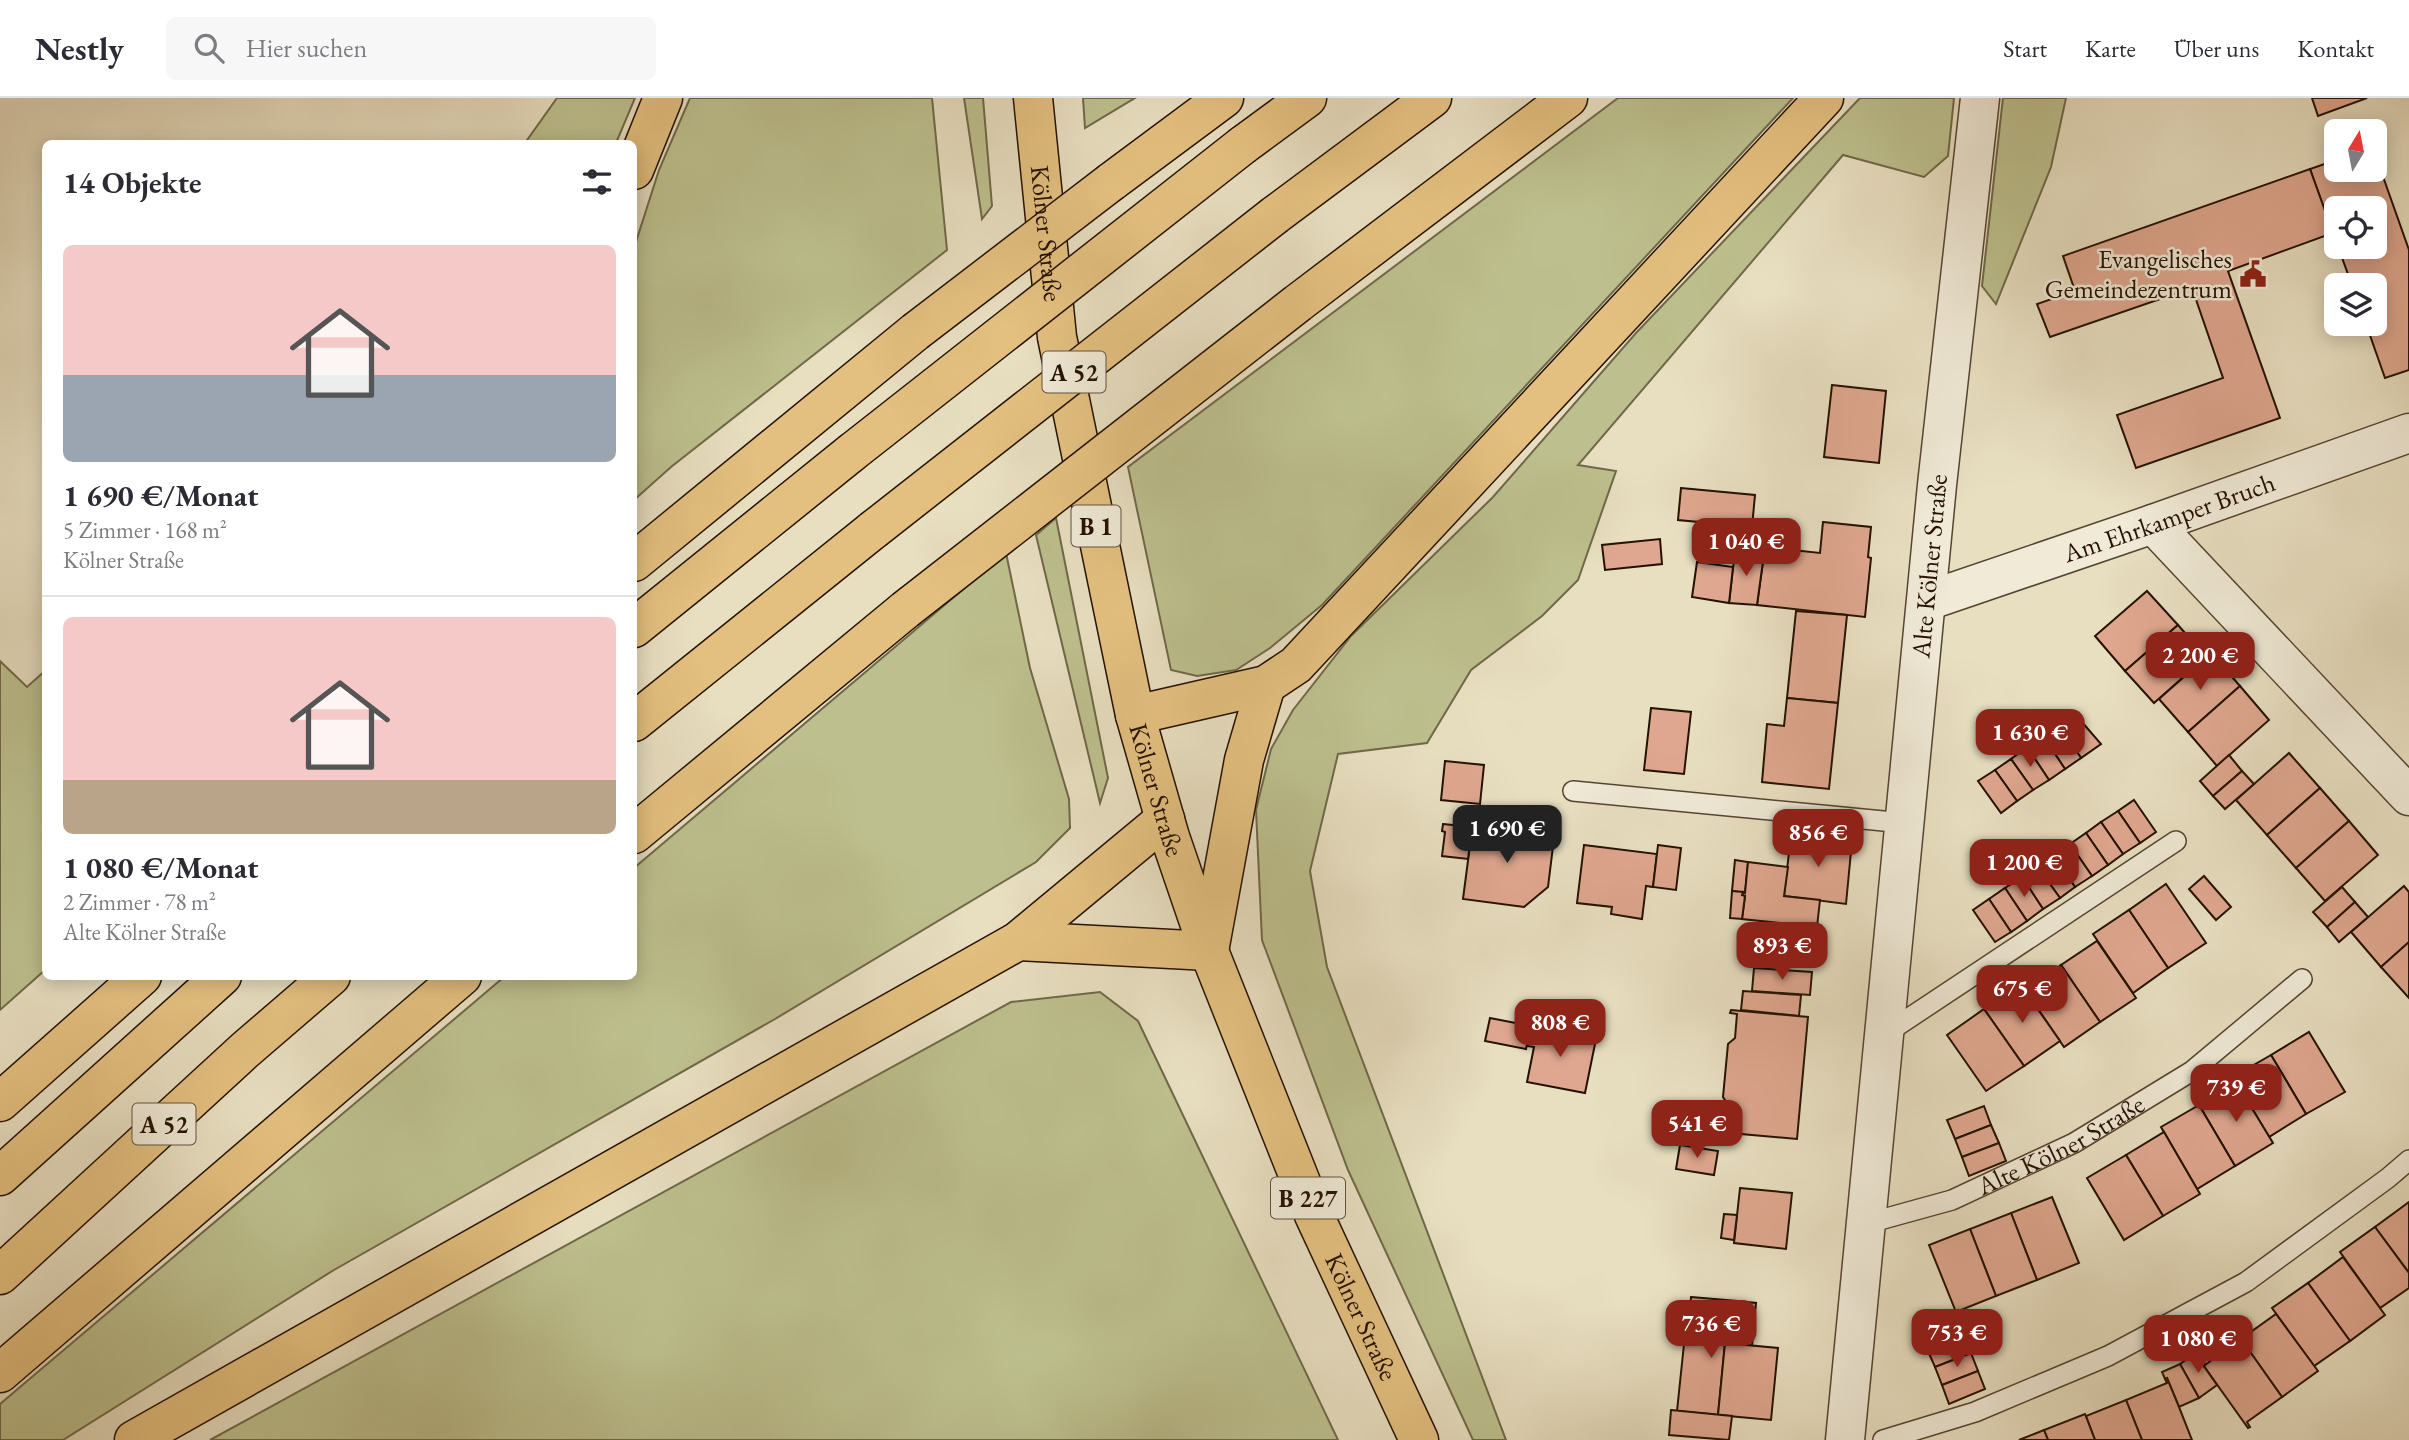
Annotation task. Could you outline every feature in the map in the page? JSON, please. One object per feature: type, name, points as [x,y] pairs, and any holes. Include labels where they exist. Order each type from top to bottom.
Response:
[{"type":"main road","points":[[637,163],[663,98]]},
{"type":"main road","name":"Kölner Straße","points":[[1033,98],[1057,337],[1135,715],[1165,819],[1209,951],[1314,1215],[1419,1440]]},
{"type":"main road","points":[[637,560],[915,332],[1224,98]]},
{"type":"main road","name":"A 52","points":[[637,626],[851,453],[1243,145],[1307,98]]},
{"type":"main road","name":"A 52","points":[[637,720],[873,530],[1275,215],[1432,98]]},
{"type":"main road","points":[[637,832],[905,610],[1298,303],[1568,98]]},
{"type":"main road","points":[[1135,715],[1266,685],[1296,665],[1824,98]]},
{"type":"main road","points":[[1018,941],[1209,951],[1244,760],[1266,685]]},
{"type":"main road","points":[[134,1440],[1018,941],[1165,819]]},
{"type":"main road","points":[[81,1029],[114,980]]},
{"type":"main road","points":[[0,1102],[137,980]]},
{"type":"main road","name":"A 52","points":[[0,1176],[218,980]]},
{"type":"main road","name":"A 52","points":[[0,1275],[245,1050],[326,980]]},
{"type":"main road","points":[[0,1373],[457,980]]},
{"type":"street","name":"Alte Kölner Straße","points":[[1845,1440],[1937,485],[1980,98]]},
{"type":"street","name":"Am Ehrkamper Bruch","points":[[1927,601],[2409,433]]},
{"type":"street","points":[[2153,524],[2409,796]]},
{"type":"lane","points":[[1573,790],[1904,822]]},
{"type":"lane","points":[[1884,1034],[2176,841]]},
{"type":"lane","name":"Alte Kölner Straße","points":[[1865,1224],[1952,1200],[2074,1143],[2192,1071],[2302,979]]},
{"type":"lane","points":[[1883,1440],[1975,1412],[2131,1344],[2246,1282],[2409,1160]]},
{"type":"green space","points":[[557,98],[635,98],[617,140],[527,140]]},
{"type":"green space","points":[[690,98],[932,98],[947,250],[671,467],[637,497],[637,239],[659,170]]},
{"type":"green space","points":[[964,98],[983,98],[992,206],[982,219]]},
{"type":"green space","points":[[1083,98],[1135,98],[1085,128]]},
{"type":"green space","points":[[1618,98],[1793,98],[1322,605],[1270,648],[1236,670],[1197,676],[1171,670],[1128,467]]},
{"type":"green space","points":[[1860,98],[1954,98],[1948,156],[1924,177],[1843,155],[1578,465],[1616,471],[1578,580],[1542,616],[1471,670],[1427,743],[1338,754],[1310,871],[1327,967],[1506,1440],[1473,1440],[1348,1170],[1262,940],[1256,810],[1271,749],[1293,710],[1351,636],[1493,497],[1636,333]]},
{"type":"green space","points":[[2003,98],[2066,98],[2051,167],[1996,304],[1982,286]]},
{"type":"green space","points":[[1056,518],[1108,778],[1100,803],[1036,535]]},
{"type":"green space","points":[[1006,553],[1030,668],[1069,799],[1070,828],[1036,862],[775,1019],[334,1270],[63,1440],[0,1440],[0,1404],[500,980],[637,980],[637,865]]},
{"type":"green space","points":[[0,661],[27,687],[42,674],[42,973],[0,1010]]},
{"type":"green space","points":[[1100,992],[1138,1021],[1338,1440],[210,1440],[1011,1002]]},
{"type":"building","points":[[2312,98],[2367,98],[2318,116]]},
{"type":"building","points":[[2324,164],[2324,182],[2385,182],[2409,250],[2409,370],[2385,378],[2370,336],[2387,336],[2387,273],[2348,273],[2342,259],[2387,259],[2387,196],[2324,196],[2324,208],[2310,169]]},
{"type":"building","points":[[2310,169],[2324,208],[2324,236],[2228,271],[2280,418],[2136,468],[2117,415],[2223,378],[2192,288],[2050,337],[2037,304],[2075,291],[2063,256]]},
{"type":"building","points":[[1832,385],[1886,391],[1879,463],[1824,457]]},
{"type":"building","points":[[1681,488],[1755,495],[1752,527],[1678,520]]},
{"type":"building","points":[[1823,522],[1871,527],[1865,617],[1757,605],[1765,547],[1820,553]]},
{"type":"building","points":[[1660,539],[1662,564],[1605,570],[1602,545]]},
{"type":"building","points":[[1735,551],[1764,554],[1757,605],[1729,603]]},
{"type":"building","points":[[1697,562],[1733,567],[1729,603],[1692,597]]},
{"type":"building","points":[[2147,591],[2178,625],[2125,671],[2095,636]]},
{"type":"building","points":[[1796,611],[1847,615],[1838,703],[1787,698]]},
{"type":"building","points":[[2178,625],[2206,657],[2154,703],[2125,671]]},
{"type":"building","points":[[2211,653],[2240,686],[2188,732],[2159,699]]},
{"type":"building","points":[[2240,686],[2269,720],[2217,766],[2188,732]]},
{"type":"building","points":[[1787,698],[1838,703],[1829,789],[1762,782],[1767,724],[1784,726]]},
{"type":"building","points":[[1651,708],[1691,712],[1684,774],[1644,770]]},
{"type":"building","points":[[2075,714],[2101,744],[2081,758],[2059,725]]},
{"type":"building","points":[[2059,725],[2081,758],[2065,769],[2043,736]]},
{"type":"building","points":[[2043,736],[2065,769],[2049,780],[2027,747]]},
{"type":"building","points":[[2027,747],[2049,780],[2033,790],[2011,759]]},
{"type":"building","points":[[2289,753],[2320,788],[2267,835],[2236,800]]},
{"type":"building","points":[[2229,755],[2242,771],[2213,796],[2200,781]]},
{"type":"building","points":[[2011,759],[2033,790],[2017,801],[1995,770]]},
{"type":"building","points":[[1445,761],[1484,765],[1480,804],[1441,800]]},
{"type":"building","points":[[1995,770],[2017,801],[2001,813],[1978,781]]},
{"type":"building","points":[[2242,771],[2254,784],[2225,809],[2213,796]]},
{"type":"building","points":[[2320,788],[2349,821],[2296,868],[2267,835]]},
{"type":"building","points":[[2134,800],[2156,832],[2140,843],[2118,811]]},
{"type":"building","points":[[2118,811],[2140,843],[2123,854],[2101,822]]},
{"type":"building","points":[[2349,821],[2378,855],[2325,901],[2296,868]]},
{"type":"building","points":[[1473,822],[1536,830],[1535,835],[1554,838],[1548,887],[1524,907],[1463,899]]},
{"type":"building","points":[[2101,822],[2123,854],[2108,865],[2086,833]]},
{"type":"building","points":[[1443,824],[1472,827],[1468,859],[1442,856],[1445,832],[1442,831]]},
{"type":"building","points":[[2086,833],[2108,865],[2092,876],[2070,844]]},
{"type":"building","points":[[1791,835],[1852,841],[1846,904],[1784,896]]},
{"type":"building","points":[[2070,844],[2092,876],[2075,887],[2053,855]]},
{"type":"building","points":[[1584,845],[1657,854],[1653,887],[1646,886],[1642,919],[1611,914],[1612,907],[1577,903]]},
{"type":"building","points":[[1658,845],[1681,848],[1676,890],[1653,887]]},
{"type":"building","points":[[2053,855],[2075,887],[2060,898],[2037,866]]},
{"type":"building","points":[[1735,860],[1748,862],[1745,893],[1732,891]]},
{"type":"building","points":[[1748,862],[1788,867],[1784,896],[1820,900],[1817,927],[1742,919],[1745,896],[1742,895],[1745,893]]},
{"type":"building","points":[[2037,866],[2060,898],[2043,909],[2022,877]]},
{"type":"building","points":[[2204,876],[2231,907],[2216,920],[2189,889]]},
{"type":"building","points":[[2022,877],[2043,909],[2027,921],[2005,888]]},
{"type":"building","points":[[2166,884],[2206,943],[2168,968],[2129,910]]},
{"type":"building","points":[[2404,886],[2409,892],[2409,942],[2381,967],[2351,932]]},
{"type":"building","points":[[2342,887],[2355,902],[2327,927],[2313,912]]},
{"type":"building","points":[[2005,888],[2027,921],[2011,932],[1989,899]]},
{"type":"building","points":[[1732,891],[1743,892],[1742,895],[1745,896],[1742,919],[1730,918]]},
{"type":"building","points":[[1989,899],[2011,932],[1995,942],[1973,910]]},
{"type":"building","points":[[2355,902],[2368,917],[2339,942],[2327,927]]},
{"type":"building","points":[[2129,910],[2168,968],[2133,993],[2093,934]]},
{"type":"building","points":[[2097,941],[2136,998],[2100,1022],[2061,965]]},
{"type":"building","points":[[2409,942],[2409,998],[2381,967]]},
{"type":"building","points":[[2061,965],[2100,1022],[2064,1047],[2025,990]]},
{"type":"building","points":[[1754,968],[1812,972],[1810,995],[1752,991]]},
{"type":"building","points":[[2021,985],[2060,1041],[2024,1066],[1984,1009]]},
{"type":"building","points":[[1743,991],[1801,995],[1799,1016],[1741,1010]]},
{"type":"building","points":[[1984,1009],[2024,1066],[1986,1091],[1947,1035]]},
{"type":"building","points":[[1731,1010],[1808,1017],[1797,1139],[1719,1132],[1719,1128],[1726,1129],[1728,1105],[1723,1097],[1728,1044],[1735,1038],[1737,1014],[1730,1013]]},
{"type":"building","points":[[1490,1018],[1531,1026],[1526,1049],[1485,1041]]},
{"type":"building","points":[[1531,1026],[1596,1039],[1585,1093],[1527,1082],[1534,1047],[1527,1046]]},
{"type":"building","points":[[2309,1032],[2345,1092],[2306,1114],[2271,1055]]},
{"type":"building","points":[[2271,1055],[2306,1114],[2269,1137],[2233,1077]]},
{"type":"building","points":[[2236,1082],[2273,1143],[2235,1166],[2199,1105]]},
{"type":"building","points":[[2199,1105],[2235,1166],[2197,1189],[2161,1127]]},
{"type":"building","points":[[1984,1106],[1991,1125],[1955,1139],[1947,1120]]},
{"type":"building","points":[[1991,1125],[1999,1143],[1962,1157],[1955,1139]]},
{"type":"building","points":[[2164,1132],[2200,1194],[2163,1216],[2126,1155]]},
{"type":"building","points":[[1999,1143],[2006,1161],[1969,1176],[1962,1157]]},
{"type":"building","points":[[1680,1145],[1718,1151],[1714,1175],[1676,1169]]},
{"type":"building","points":[[2126,1155],[2163,1216],[2124,1240],[2087,1178]]},
{"type":"building","points":[[1740,1188],[1792,1193],[1786,1249],[1734,1243]]},
{"type":"building","points":[[2052,1197],[2079,1263],[2037,1280],[2011,1213]]},
{"type":"building","points":[[2409,1202],[2409,1273],[2375,1227]]},
{"type":"building","points":[[2011,1213],[2037,1280],[1996,1296],[1970,1229]]},
{"type":"building","points":[[1724,1214],[1737,1215],[1734,1240],[1721,1238]]},
{"type":"building","points":[[2375,1227],[2409,1273],[2409,1288],[2380,1308],[2340,1252]]},
{"type":"building","points":[[1970,1229],[1996,1296],[1956,1312],[1929,1245]]},
{"type":"building","points":[[2343,1257],[2385,1315],[2350,1341],[2308,1283]]},
{"type":"building","points":[[2308,1283],[2350,1341],[2314,1366],[2272,1308]]},
{"type":"building","points":[[1691,1297],[1737,1301],[1735,1326],[1689,1321]]},
{"type":"building","points":[[1737,1301],[1756,1303],[1752,1346],[1725,1343],[1718,1415],[1677,1411],[1689,1321],[1735,1326]]},
{"type":"building","points":[[2276,1314],[2318,1371],[2282,1397],[2241,1339]]},
{"type":"building","points":[[1963,1335],[1971,1353],[1935,1367],[1927,1349]]},
{"type":"building","points":[[2241,1339],[2282,1397],[2247,1422],[2250,1427],[2248,1428],[2201,1362],[2203,1360],[2205,1365]]},
{"type":"building","points":[[1725,1343],[1778,1348],[1771,1420],[1718,1415]]},
{"type":"building","points":[[2197,1352],[2217,1385],[2199,1398],[2180,1364]]},
{"type":"building","points":[[1971,1353],[1978,1371],[1942,1385],[1935,1367]]},
{"type":"building","points":[[2180,1364],[2199,1398],[2179,1407],[2162,1372]]},
{"type":"building","points":[[1978,1371],[1985,1389],[1949,1404],[1942,1385]]},
{"type":"building","points":[[2167,1378],[2192,1440],[2142,1440],[2126,1400],[2167,1383]]},
{"type":"building","points":[[2126,1400],[2142,1440],[2095,1440],[2086,1416]]},
{"type":"building","points":[[1671,1410],[1732,1416],[1729,1440],[1669,1435]]},
{"type":"building","points":[[2085,1414],[2095,1440],[2048,1440],[2044,1430]]},
{"type":"building","points":[[2044,1430],[2048,1440],[2019,1440]]},
{"type":"place","name":"Evangelisches Gemeindezentrum","points":[[2253,274]]}]
